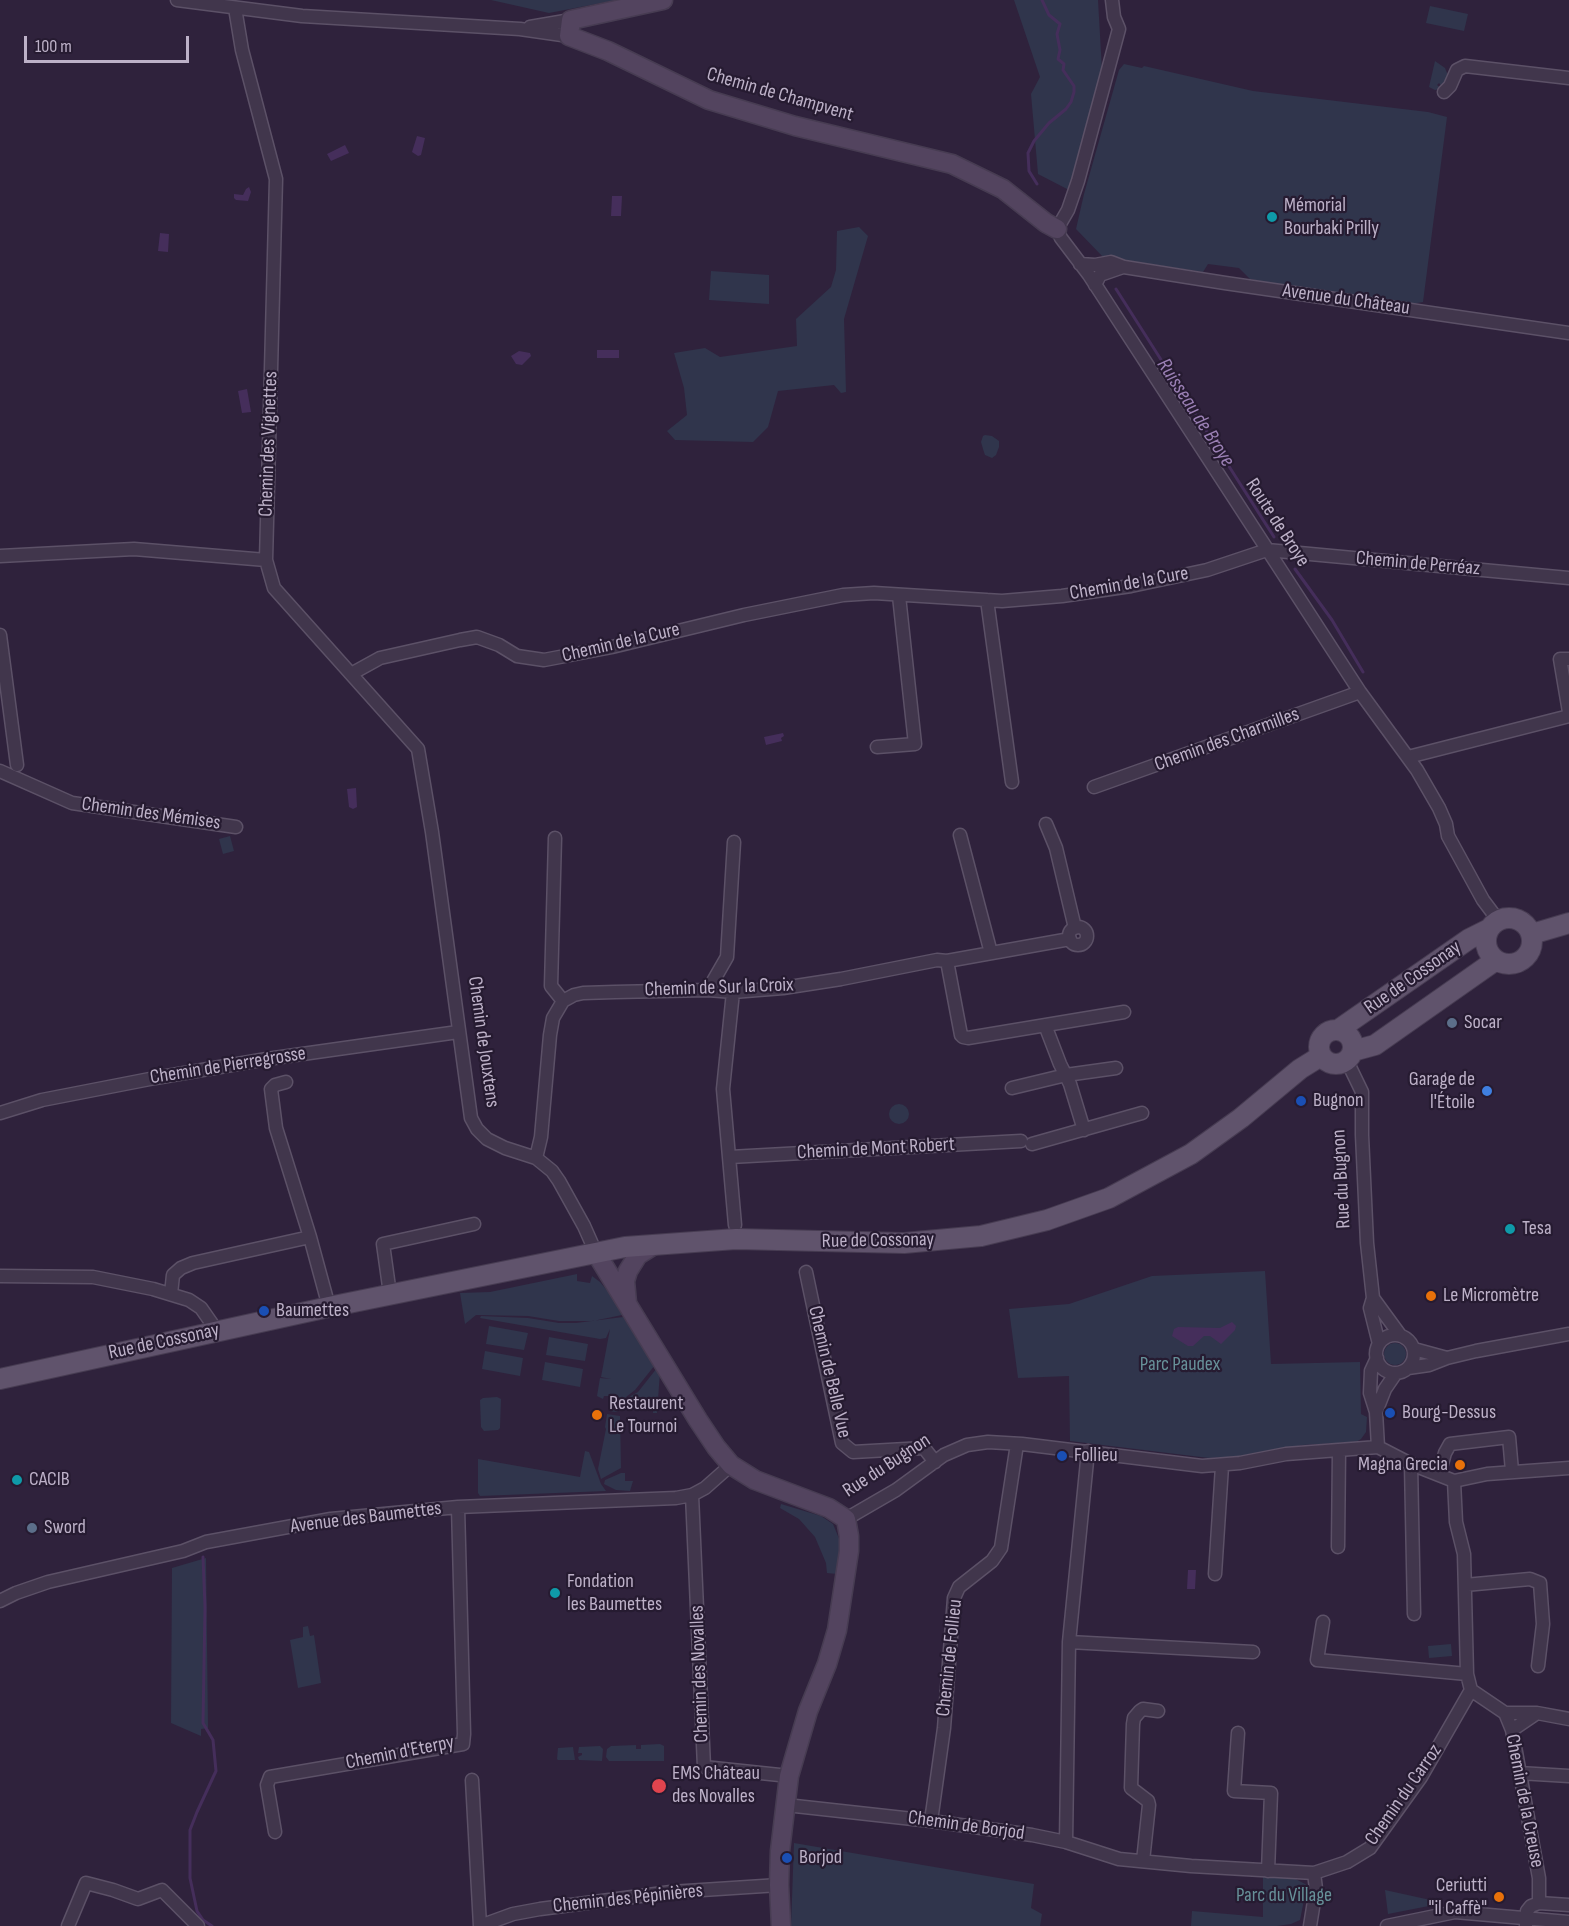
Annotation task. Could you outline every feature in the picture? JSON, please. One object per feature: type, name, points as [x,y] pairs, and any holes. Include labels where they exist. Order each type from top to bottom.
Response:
[{"type":"main road","points":[[1512,918],[1524,923],[1532,934],[1532,947],[1524,958],[1512,964],[1496,960],[1487,949],[1486,938],[1494,924],[1512,918]]},
{"type":"main road","points":[[1532,934],[1569,923]]},
{"type":"main road","name":"Rue de Cossonay","points":[[0,1379],[390,1294],[625,1247],[736,1239],[904,1243],[981,1236],[1047,1220],[1109,1198],[1191,1154],[1241,1118],[1300,1069],[1321,1056],[1319,1047],[1322,1037],[1329,1031],[1338,1030],[1494,924]]},
{"type":"main road","name":"Rue de Cossonay","points":[[1338,1030],[1350,1037],[1350,1056],[1375,1045],[1496,960]]},
{"type":"main road","points":[[1321,1056],[1328,1063],[1338,1065],[1350,1056]]},
{"type":"street","points":[[177,0],[302,16],[520,29],[570,28],[663,0]]},
{"type":"street","points":[[1057,229],[1068,210],[1075,191],[1119,29],[1114,17],[1112,0]]},
{"type":"street","name":"Chemin des Vignettes","points":[[235,8],[242,50],[276,179],[266,560],[274,588],[418,749],[431,828]]},
{"type":"street","name":"Chemin de Champvent","points":[[570,28],[587,42],[678,86],[730,107],[952,164]]},
{"type":"street","points":[[1444,92],[1450,86],[1457,70],[1465,66],[1569,78]]},
{"type":"street","name":"Route de Broye","points":[[952,164],[1003,189],[1057,229],[1360,692],[1408,757],[1439,808],[1448,836],[1494,924]]},
{"type":"street","name":"Avenue du Château","points":[[1080,264],[1095,265],[1111,262],[1124,267],[1569,333]]},
{"type":"street","points":[[1095,285],[1097,279],[1105,272],[1124,267]]},
{"type":"street","points":[[0,556],[134,549],[266,560]]},
{"type":"street","name":"Chemin de Perréaz","points":[[1267,550],[1569,578]]},
{"type":"street","name":"Chemin de la Cure","points":[[351,674],[380,658],[460,639],[477,638],[499,645],[517,656],[544,660],[612,647],[754,612],[843,595],[873,593],[1002,601],[1062,596],[1131,586],[1207,570],[1267,550]]},
{"type":"street","points":[[877,747],[915,744],[899,596]]},
{"type":"street","points":[[987,600],[1012,782]]},
{"type":"street","points":[[0,635],[17,765]]},
{"type":"street","points":[[1408,757],[1569,714],[1560,659],[1569,659]]},
{"type":"street","name":"Chemin des Charmilles","points":[[1094,787],[1360,692]]},
{"type":"street","name":"Chemin des Mémises","points":[[0,771],[72,804],[236,826]]},
{"type":"street","name":"Chemin de Sur la Croix","points":[[563,1001],[583,993],[708,990],[733,992],[783,988],[937,960],[947,961],[991,953],[1073,934],[1056,848],[1046,824]]},
{"type":"street","name":"Chemin de Jouxtens","points":[[431,828],[471,1118],[477,1129],[487,1139],[505,1148],[536,1158],[559,1180],[596,1253],[698,1420],[731,1465],[755,1480],[829,1508],[846,1519]]},
{"type":"street","points":[[960,836],[991,953]]},
{"type":"street","points":[[536,1158],[542,1137],[549,1035],[553,1018],[563,1001],[551,986],[555,838]]},
{"type":"street","points":[[708,990],[727,957],[734,842]]},
{"type":"street","points":[[947,961],[963,1037],[1124,1012]]},
{"type":"street","points":[[733,992],[723,1089],[735,1226]]},
{"type":"street","points":[[1045,1025],[1066,1075],[1083,1130],[1142,1113]]},
{"type":"street","name":"Chemin de Pierregrosse","points":[[0,1113],[42,1100],[155,1078],[267,1059],[458,1032]]},
{"type":"street","name":"Rue du Bugnon","points":[[781,1926],[780,1851],[789,1776],[808,1711],[827,1664],[837,1630],[849,1551],[846,1519],[897,1490],[944,1455],[967,1445],[988,1442],[1088,1451],[1202,1466],[1222,1466],[1286,1454],[1378,1447],[1376,1412],[1370,1393],[1371,1371],[1377,1358],[1379,1344],[1370,1308],[1372,1298],[1364,1171],[1362,1092],[1350,1056]]},
{"type":"street","points":[[1012,1088],[1066,1075],[1116,1068]]},
{"type":"street","points":[[286,1082],[270,1089],[276,1128],[329,1307]]},
{"type":"street","name":"Chemin de Mont Robert","points":[[730,1157],[1026,1142],[1083,1130]]},
{"type":"street","points":[[390,1294],[383,1244],[474,1224]]},
{"type":"street","points":[[171,1294],[173,1275],[187,1265],[310,1237]]},
{"type":"street","points":[[627,1304],[625,1281],[628,1271],[638,1255],[654,1245]]},
{"type":"street","name":"Chemin de Belle Vue","points":[[806,1272],[842,1443],[853,1452],[924,1448],[935,1462]]},
{"type":"street","points":[[0,1276],[93,1277],[171,1294],[189,1300],[201,1308],[217,1331]]},
{"type":"street","points":[[1372,1298],[1400,1335],[1409,1340],[1414,1349],[1447,1358]]},
{"type":"street","points":[[1377,1358],[1380,1366],[1388,1372],[1402,1371],[1447,1358],[1569,1334]]},
{"type":"street","points":[[1379,1344],[1384,1338],[1400,1335]]},
{"type":"street","name":"Rue du Bugnon","points":[[1376,1412],[1385,1389],[1414,1359],[1414,1349]]},
{"type":"street","points":[[1440,1475],[1445,1453],[1450,1444],[1509,1437],[1512,1471]]},
{"type":"street","name":"Chemin de Follieu","points":[[931,1821],[944,1728],[954,1598],[959,1587],[992,1561],[1001,1548],[1017,1444]]},
{"type":"street","points":[[1378,1447],[1454,1481],[1512,1471],[1569,1468]]},
{"type":"street","points":[[1066,1842],[1069,1642],[1088,1451]]},
{"type":"street","points":[[1338,1547],[1339,1451]]},
{"type":"street","points":[[1412,1464],[1414,1614]]},
{"type":"street","name":"Avenue des Baumettes","points":[[0,1601],[16,1593],[71,1576],[183,1551],[206,1542],[331,1519],[459,1507],[662,1500],[692,1495],[705,1488],[731,1465]]},
{"type":"street","points":[[1215,1574],[1222,1466]]},
{"type":"street","points":[[1454,1481],[1456,1522],[1464,1554],[1467,1674],[1471,1690]]},
{"type":"street","name":"Chemin des Novalles","points":[[692,1495],[704,1767],[789,1776]]},
{"type":"street","name":"Chemin d'Eterpy","points":[[275,1832],[267,1782],[273,1776],[463,1744],[459,1507]]},
{"type":"street","points":[[1465,1585],[1530,1579],[1540,1583],[1543,1624],[1538,1666]]},
{"type":"street","points":[[1323,1622],[1317,1660],[1467,1674]]},
{"type":"street","points":[[1069,1642],[1253,1652]]},
{"type":"street","name":"Chemin de la Creuse","points":[[1471,1690],[1505,1713],[1512,1730],[1539,1878],[1539,1903]]},
{"type":"street","name":"Chemin du Carroz","points":[[1314,1873],[1347,1862],[1370,1848],[1421,1777],[1471,1690]]},
{"type":"street","points":[[1143,1861],[1149,1805],[1131,1788],[1133,1724],[1134,1718],[1140,1711],[1158,1711]]},
{"type":"street","points":[[1505,1713],[1537,1713],[1569,1719]]},
{"type":"street","points":[[1512,1730],[1537,1713]]},
{"type":"street","points":[[1238,1733],[1234,1791],[1271,1793],[1268,1871]]},
{"type":"street","points":[[1519,1773],[1569,1776]]},
{"type":"street","name":"Chemin des Pépinières","points":[[472,1780],[480,1926],[513,1914],[551,1908],[671,1892],[779,1885]]},
{"type":"street","name":"Chemin de Borjod","points":[[786,1804],[1032,1835],[1066,1842],[1119,1859],[1314,1873]]},
{"type":"street","points":[[1314,1873],[1316,1889],[1314,1926]]},
{"type":"street","points":[[68,1926],[86,1883],[138,1899],[162,1890],[198,1926]]},
{"type":"street","points":[[1526,1922],[1527,1911],[1539,1903],[1569,1905]]},
{"type":"street","points":[[1387,1926],[1455,1912],[1492,1921],[1569,1922]]},
{"type":"green space","points":[[491,0],[617,0],[549,13]]},
{"type":"green space","points":[[1014,0],[1098,0],[1102,70],[1069,190],[1038,174],[1031,94],[1040,77]]},
{"type":"green space","points":[[1430,6],[1468,14],[1464,31],[1426,23]]},
{"type":"green space","points":[[1435,61],[1445,68],[1449,78],[1443,88],[1439,83],[1437,85],[1442,89],[1435,90],[1429,87]]},
{"type":"green space","points":[[1124,64],[1142,68],[1144,66],[1253,91],[1428,112],[1447,117],[1423,302],[1411,304],[1265,282],[1250,279],[1239,268],[1208,264],[1203,272],[1103,257],[1076,229],[1119,70]]},
{"type":"green space","points":[[859,227],[868,236],[844,319],[846,392],[841,393],[834,385],[778,391],[768,427],[753,442],[675,440],[667,431],[687,415],[684,388],[674,353],[705,348],[720,357],[797,346],[796,319],[831,287],[836,270],[837,231]]},
{"type":"green space","points":[[711,271],[769,275],[769,304],[709,300]]},
{"type":"green space","points":[[985,435],[992,436],[999,441],[996,455],[992,458],[985,455],[983,449],[981,442]]},
{"type":"green space","points":[[230,836],[234,851],[223,854],[219,839]]},
{"type":"green space","points":[[899,1104],[906,1107],[909,1114],[906,1121],[899,1124],[892,1121],[889,1114],[892,1107]]},
{"type":"green space","name":"Parc Paudex","points":[[1265,1271],[1271,1364],[1360,1362],[1361,1414],[1367,1417],[1366,1432],[1356,1442],[1303,1445],[1247,1456],[1209,1458],[1070,1441],[1069,1376],[1018,1378],[1009,1309],[1069,1304],[1152,1276]]},
{"type":"green space","points":[[577,1274],[577,1281],[590,1283],[592,1276],[600,1282],[611,1295],[622,1315],[593,1321],[559,1321],[528,1316],[476,1315],[465,1324],[460,1293],[490,1292]]},
{"type":"green space","points":[[481,1316],[528,1318],[559,1323],[623,1317],[655,1365],[635,1390],[621,1401],[620,1410],[609,1411],[611,1402],[608,1396],[604,1396],[603,1399],[597,1396],[600,1378],[611,1379],[601,1377],[610,1329],[606,1338],[600,1339],[480,1318]]},
{"type":"green space","points":[[489,1326],[528,1333],[524,1350],[486,1344]]},
{"type":"green space","points":[[549,1337],[588,1344],[585,1361],[546,1355]]},
{"type":"green space","points":[[1395,1343],[1403,1346],[1406,1354],[1403,1362],[1395,1365],[1387,1362],[1384,1354],[1387,1346]]},
{"type":"green space","points":[[485,1351],[523,1358],[520,1376],[482,1369]]},
{"type":"green space","points":[[545,1362],[583,1369],[580,1387],[542,1380]]},
{"type":"green space","points":[[657,1368],[660,1372],[657,1413],[653,1413],[651,1406],[623,1407],[627,1398],[638,1392]]},
{"type":"green space","points":[[497,1397],[501,1399],[500,1428],[484,1431],[481,1427],[480,1400]]},
{"type":"green space","points":[[607,1414],[620,1416],[621,1468],[601,1479],[598,1469]]},
{"type":"green space","points":[[585,1451],[589,1452],[606,1491],[480,1496],[478,1493],[478,1459],[580,1477]]},
{"type":"green space","points":[[625,1473],[625,1481],[633,1481],[630,1491],[616,1490],[604,1484],[605,1480]]},
{"type":"green space","points":[[781,1504],[821,1516],[833,1524],[840,1541],[837,1574],[827,1573],[826,1563],[815,1537],[799,1519],[780,1508]]},
{"type":"green space","points":[[206,1558],[208,1728],[201,1729],[201,1736],[171,1723],[172,1568]]},
{"type":"green space","points":[[308,1626],[310,1636],[314,1635],[321,1683],[298,1688],[290,1640],[303,1637],[303,1627]]},
{"type":"green space","points":[[1451,1644],[1452,1656],[1429,1658],[1428,1646]]},
{"type":"green space","points":[[660,1744],[664,1746],[664,1761],[609,1761],[606,1757],[607,1749],[611,1746],[636,1745],[636,1749],[641,1749],[641,1745]]},
{"type":"green space","points":[[600,1746],[603,1749],[602,1761],[579,1760],[578,1757],[582,1753],[578,1753],[579,1747]]},
{"type":"green space","points":[[573,1747],[575,1760],[557,1759],[558,1748]]},
{"type":"green space","points":[[794,1843],[1034,1884],[1031,1908],[1042,1914],[1040,1926],[791,1926]]},
{"type":"green space","name":"Parc du Village","points":[[1288,1875],[1307,1885],[1300,1920],[1277,1926],[1191,1926],[1192,1911],[1263,1917],[1263,1876]]},
{"type":"green space","points":[[1385,1890],[1444,1903],[1388,1914]]},
{"type":"shaded area","points":[[417,136],[425,138],[421,155],[418,156],[412,152]]},
{"type":"shaded area","points":[[345,145],[349,153],[331,161],[327,154]]},
{"type":"shaded area","points":[[249,187],[251,192],[248,201],[234,198],[234,194],[243,195]]},
{"type":"shaded area","points":[[612,196],[622,196],[621,216],[611,216]]},
{"type":"shaded area","points":[[160,233],[169,234],[168,252],[158,251]]},
{"type":"shaded area","points":[[597,350],[619,350],[619,358],[597,358]]},
{"type":"shaded area","points":[[519,351],[530,353],[531,356],[522,365],[516,364],[511,356]]},
{"type":"shaded area","points":[[247,389],[251,412],[242,413],[238,391]]},
{"type":"shaded area","points":[[783,733],[782,741],[766,745],[764,737]]},
{"type":"shaded area","points":[[356,788],[357,807],[353,809],[349,807],[347,789]]},
{"type":"shaded area","points":[[1232,1322],[1236,1326],[1235,1330],[1221,1344],[1210,1336],[1204,1336],[1193,1346],[1188,1346],[1172,1336],[1174,1329],[1178,1327],[1220,1328]]},
{"type":"shaded area","points":[[1188,1570],[1196,1570],[1195,1589],[1187,1589]]},
{"type":"waterway","name":"Ruisseau de Broye","points":[[1037,184],[1029,171],[1028,153],[1034,141],[1049,123],[1066,109],[1074,92],[1074,86],[1063,70],[1064,64],[1058,59],[1060,50],[1057,34],[1060,24],[1049,15],[1042,0]]},
{"type":"waterway","name":"Ruisseau de Broye","points":[[1116,289],[1274,537]]},
{"type":"waterway","name":"Ruisseau de Broye","points":[[1295,569],[1332,620],[1363,672]]},
{"type":"waterway","points":[[203,1557],[205,1607],[203,1723],[213,1740],[216,1771],[190,1830],[190,1878],[197,1911],[203,1920],[212,1926]]},
{"type":"place","name":"Mémorial Bourbaki Prilly","points":[[1272,217]]},
{"type":"place","name":"Socar","points":[[1452,1023]]},
{"type":"place","name":"Garage de l'Étoile","points":[[1487,1091]]},
{"type":"place","name":"Bugnon","points":[[1301,1101]]},
{"type":"place","name":"Tesa","points":[[1510,1229]]},
{"type":"place","name":"Le Micromètre","points":[[1431,1296]]},
{"type":"place","name":"Baumettes","points":[[264,1311]]},
{"type":"place","name":"Bourg-Dessus","points":[[1390,1413]]},
{"type":"place","name":"Restaurent Le Tournoi","points":[[597,1415]]},
{"type":"place","name":"Follieu","points":[[1062,1456]]},
{"type":"place","name":"Magna Grecia","points":[[1460,1465]]},
{"type":"place","name":"CACIB","points":[[17,1480]]},
{"type":"place","name":"Sword","points":[[32,1528]]},
{"type":"place","name":"Fondation les Baumettes","points":[[555,1593]]},
{"type":"place","name":"EMS Château des Novalles","points":[[659,1786]]},
{"type":"place","name":"Borjod","points":[[787,1858]]},
{"type":"place","name":"Ceriutti \"il Caffè\"","points":[[1499,1897]]}]
